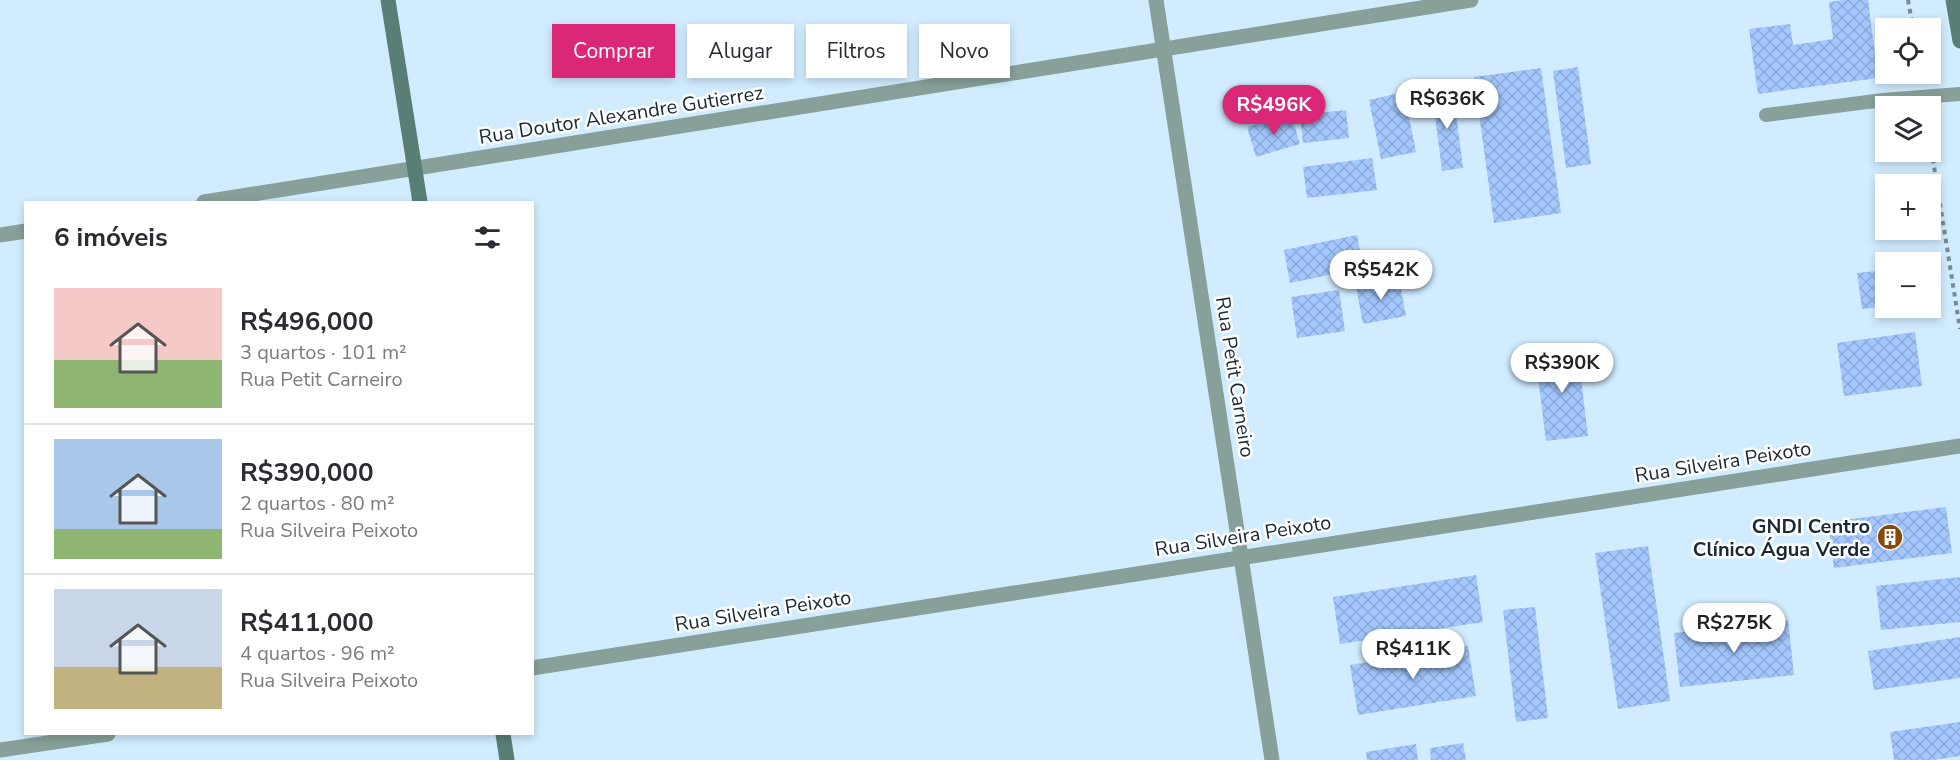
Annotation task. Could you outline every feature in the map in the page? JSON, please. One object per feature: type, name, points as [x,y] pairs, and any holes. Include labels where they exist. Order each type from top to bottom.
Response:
[{"type":"main road","points":[[388,0],[420,201]]},
{"type":"main road","points":[[1953,0],[1960,41]]},
{"type":"main road","points":[[503,735],[507,760]]},
{"type":"street","name":"Rua Petit Carneiro","points":[[1156,0],[1272,760]]},
{"type":"street","name":"Rua Doutor Alexandre Gutierrez","points":[[210,201],[1471,0]]},
{"type":"street","points":[[0,235],[24,231]]},
{"type":"street","name":"Rua Silveira Peixoto","points":[[534,668],[1960,446]]},
{"type":"street","points":[[0,750],[101,735]]},
{"type":"lane","points":[[1766,115],[1883,100],[1960,94]]},
{"type":"path","points":[[1908,0],[1911,18]]},
{"type":"path","points":[[1933,162],[1960,329]]},
{"type":"building","points":[[1868,0],[1875,55],[1875,78],[1758,94],[1749,29],[1790,24],[1793,45],[1833,39],[1829,2]]},
{"type":"building","points":[[1578,67],[1591,164],[1566,168],[1553,71]]},
{"type":"building","points":[[1541,68],[1561,213],[1494,223],[1474,77]]},
{"type":"building","points":[[1453,90],[1463,168],[1442,171],[1432,92]]},
{"type":"building","points":[[1404,92],[1416,152],[1381,159],[1369,100]]},
{"type":"building","points":[[1346,110],[1349,138],[1303,143],[1300,115]]},
{"type":"building","points":[[1291,114],[1300,144],[1256,157],[1247,127]]},
{"type":"building","points":[[1372,158],[1377,190],[1307,198],[1303,167]]},
{"type":"building","points":[[1357,235],[1363,268],[1290,283],[1284,250]]},
{"type":"building","points":[[1875,271],[1875,307],[1862,309],[1857,273]]},
{"type":"building","points":[[1399,278],[1406,316],[1363,324],[1356,287]]},
{"type":"building","points":[[1339,290],[1345,331],[1297,338],[1291,297]]},
{"type":"building","points":[[1915,332],[1922,386],[1844,396],[1837,343]]},
{"type":"building","points":[[1577,347],[1588,436],[1546,441],[1535,353]]},
{"type":"building","name":"GNDI Centro Clínico Água Verde","points":[[1946,507],[1952,553],[1834,568],[1828,522]]},
{"type":"building","points":[[1648,546],[1670,701],[1618,709],[1595,553]]},
{"type":"building","points":[[1476,575],[1483,622],[1340,644],[1333,597]]},
{"type":"building","points":[[1960,577],[1960,622],[1881,630],[1876,586]]},
{"type":"building","points":[[1535,607],[1548,718],[1516,722],[1503,610]]},
{"type":"building","points":[[1788,620],[1794,675],[1680,687],[1674,633]]},
{"type":"building","points":[[1960,637],[1960,678],[1874,690],[1868,651]]},
{"type":"building","points":[[1468,646],[1476,696],[1358,715],[1350,665]]},
{"type":"building","points":[[1960,722],[1960,756],[1933,760],[1894,760],[1890,732]]},
{"type":"building","points":[[1463,743],[1466,760],[1431,760],[1430,748]]},
{"type":"building","points":[[1416,744],[1418,760],[1367,760],[1366,752]]},
{"type":"place","name":"GNDI Centro Clínico Água Verde","points":[[1890,537]]}]
